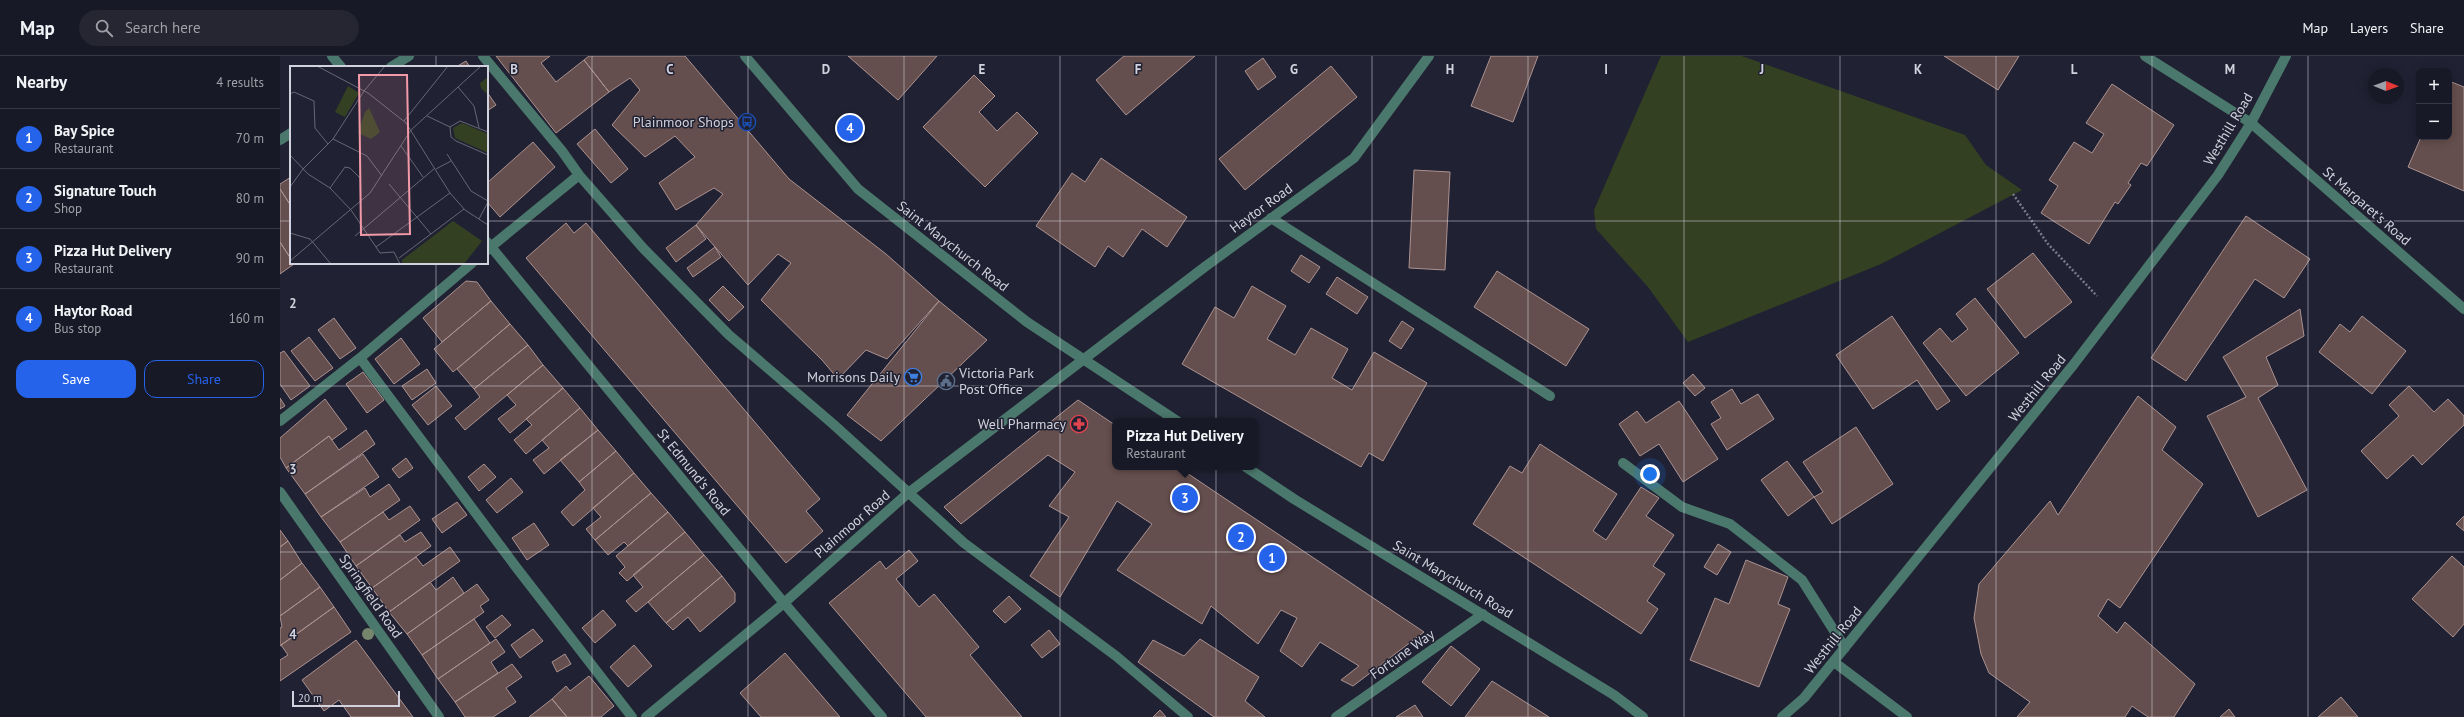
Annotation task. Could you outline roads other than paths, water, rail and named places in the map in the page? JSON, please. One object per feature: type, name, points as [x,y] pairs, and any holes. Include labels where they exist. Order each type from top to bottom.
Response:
[{"type":"street","points":[[332,56],[340,66]]},
{"type":"street","points":[[393,66],[409,56]]},
{"type":"street","points":[[483,56],[562,151],[579,175],[643,248],[729,335],[833,424],[907,494],[964,543],[1116,656],[1188,717]]},
{"type":"street","name":"Saint Marychurch Road","points":[[745,56],[858,189],[1027,322],[1172,418]]},
{"type":"street","name":"Haytor Road","points":[[1084,360],[1271,218],[1354,158],[1429,56]]},
{"type":"street","name":"St Margaret's Road","points":[[2145,56],[2251,123],[2464,309]]},
{"type":"street","name":"Westhill Road","points":[[1782,717],[1804,698],[1834,662],[2074,364],[2218,174],[2251,123],[2286,56]]},
{"type":"street","points":[[280,140],[290,134]]},
{"type":"street","points":[[488,246],[579,175]]},
{"type":"street","points":[[1271,218],[1550,396]]},
{"type":"street","name":"St Edmund's Road","points":[[488,246],[784,603],[882,717]]},
{"type":"street","points":[[280,421],[360,358],[471,264]]},
{"type":"street","points":[[360,358],[516,567],[632,717]]},
{"type":"street","name":"Plainmoor Road","points":[[646,717],[784,603],[907,494],[1084,360]]},
{"type":"street","points":[[1623,463],[1682,507],[1730,524],[1802,580],[1845,648]]},
{"type":"street","name":"Saint Marychurch Road","points":[[1250,470],[1294,499],[1614,695],[1642,717]]},
{"type":"street","name":"Springfield Road","points":[[280,492],[439,717]]},
{"type":"street","name":"Fortune Way","points":[[1336,717],[1483,614]]},
{"type":"street","points":[[1834,662],[1907,717]]},
{"type":"place","name":"Plainmoor Shops","points":[[747,122]]},
{"type":"place","name":"Haytor Road","points":[[850,128]]},
{"type":"place","name":"Morrisons Daily","points":[[913,377]]},
{"type":"place","name":"Victoria Park Post Office","points":[[946,381]]},
{"type":"place","name":"Well Pharmacy","points":[[1079,424]]},
{"type":"place","name":"Pizza Hut Delivery","points":[[1185,498]]},
{"type":"place","name":"Signature Touch","points":[[1241,537]]},
{"type":"place","name":"Bay Spice","points":[[1272,558]]}]
